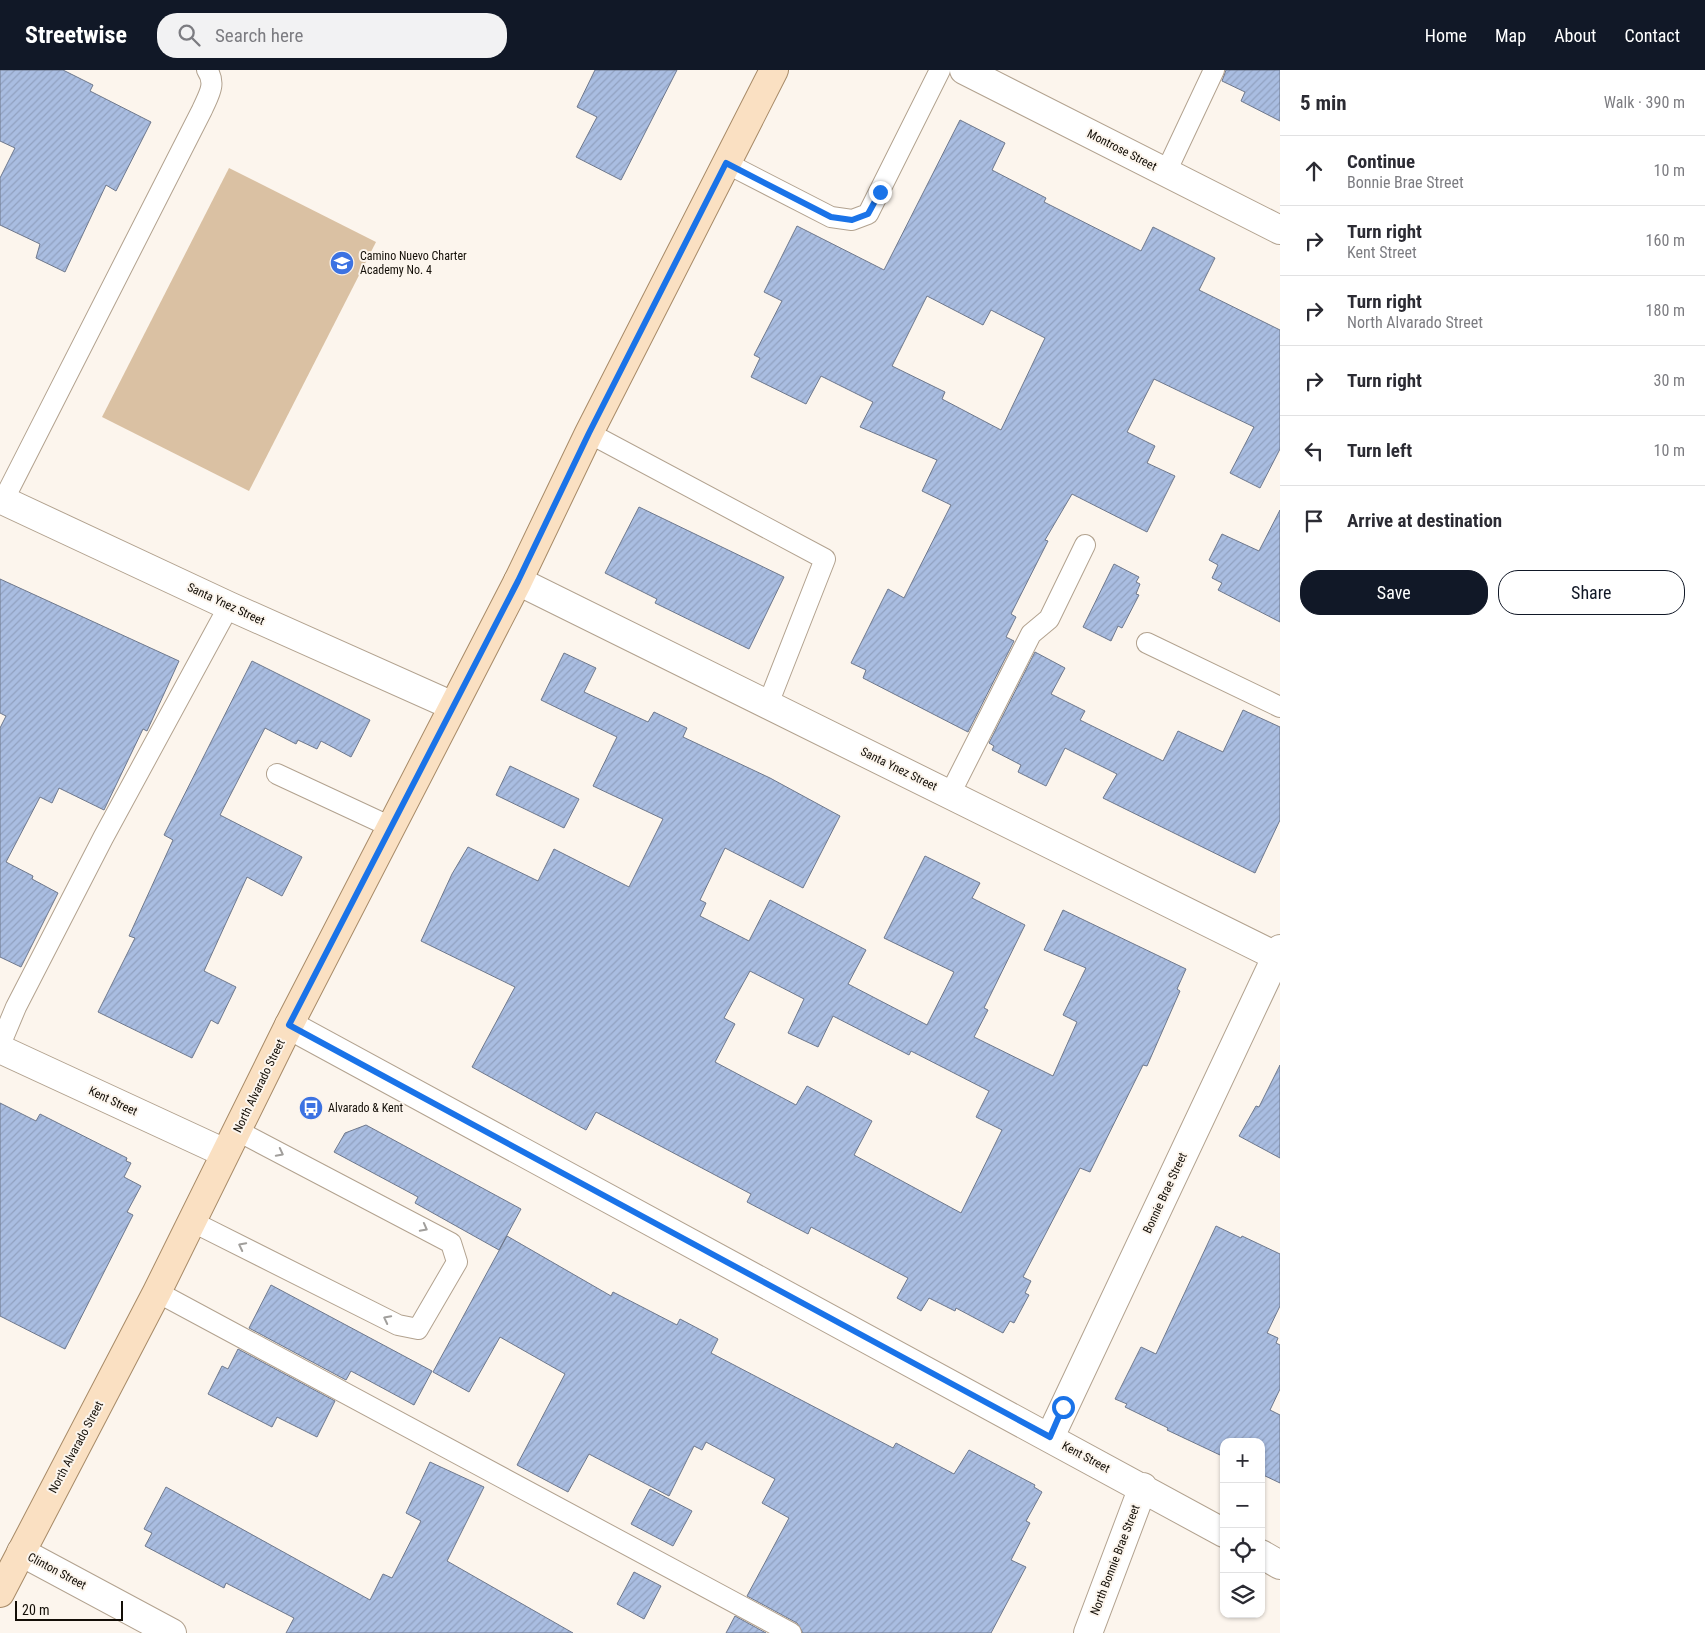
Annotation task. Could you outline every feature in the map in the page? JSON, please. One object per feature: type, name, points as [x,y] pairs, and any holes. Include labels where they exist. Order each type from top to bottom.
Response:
[{"type":"main road","name":"North Alvarado Street","points":[[0,1593],[157,1292],[289,1025],[518,581],[589,433],[774,70]]},
{"type":"street","name":"Montrose Street","points":[[964,70],[1280,230]]},
{"type":"street","name":"Santa Ynez Street","points":[[2,500],[229,606],[453,706]]},
{"type":"street","name":"Santa Ynez Street","points":[[518,581],[1279,954]]},
{"type":"street","name":"Bonnie Brae Street","points":[[1050,1437],[1279,954]]},
{"type":"street","name":"Kent Street","points":[[289,1025],[1220,1531]]},
{"type":"street","name":"Kent Street","points":[[0,1049],[231,1141]]},
{"type":"street","name":"North Bonnie Brae Street","points":[[1088,1633],[1143,1488]]},
{"type":"street","name":"Clinton Street","points":[[21,1552],[172,1633]]},
{"type":"street","points":[[1265,1556],[1280,1565]]},
{"type":"lane","points":[[2,500],[202,110],[213,86],[211,76],[207,70]]},
{"type":"lane","points":[[726,163],[831,217],[852,220],[868,214],[940,70]]},
{"type":"lane","points":[[1166,172],[1214,70]]},
{"type":"lane","points":[[589,433],[824,559],[768,704]]},
{"type":"lane","points":[[950,794],[1031,634],[1048,619],[1085,545]]},
{"type":"lane","points":[[0,1044],[16,1007],[103,838],[229,606]]},
{"type":"lane","points":[[1147,643],[1280,707]]},
{"type":"lane","points":[[278,774],[391,827]]},
{"type":"lane","points":[[191,1221],[398,1326],[418,1329],[457,1262],[451,1243],[231,1141]]},
{"type":"lane","points":[[157,1292],[791,1633]]},
{"type":"shaded area","points":[[229,168],[376,242],[249,491],[102,417]]},
{"type":"building","points":[[0,70],[63,70],[93,85],[90,91],[151,122],[116,191],[106,185],[65,272],[36,258],[40,244],[0,225],[0,178],[15,148],[0,141]]},
{"type":"building","points":[[595,70],[677,70],[621,180],[576,157],[597,117],[577,107]]},
{"type":"building","points":[[1226,70],[1280,70],[1280,121],[1241,101],[1245,92],[1222,81]]},
{"type":"building","points":[[960,120],[1005,143],[992,170],[1046,198],[1044,202],[1141,251],[1153,227],[1215,258],[1199,290],[1280,330],[1280,449],[1260,488],[1230,473],[1254,427],[1154,379],[1127,432],[1155,446],[1147,463],[1175,476],[1147,532],[1072,494],[1045,540],[1048,541],[1011,614],[1016,617],[1006,637],[1014,641],[968,732],[863,678],[866,670],[851,663],[888,589],[904,598],[951,505],[922,491],[937,460],[860,427],[873,402],[821,376],[806,404],[751,377],[760,358],[754,355],[782,301],[764,292],[797,226],[884,270]],"holes":[[[927,296],[983,325],[991,310],[1045,338],[1001,430],[942,399],[945,392],[892,366]]]},
{"type":"building","points":[[639,507],[784,577],[749,649],[655,603],[657,599],[605,573]]},
{"type":"building","points":[[1280,510],[1280,622],[1218,590],[1222,583],[1212,578],[1218,565],[1209,560],[1222,534],[1259,551]]},
{"type":"building","points":[[1114,564],[1139,577],[1136,582],[1140,584],[1136,594],[1139,595],[1122,628],[1118,626],[1111,641],[1083,627]]},
{"type":"building","points":[[0,579],[179,661],[147,731],[143,729],[104,810],[59,788],[52,803],[40,797],[6,862],[33,876],[32,879],[58,893],[21,967],[0,957],[0,728],[6,716],[0,713]]},
{"type":"building","points":[[1035,652],[1065,668],[1051,694],[1085,711],[1080,720],[1163,761],[1178,731],[1223,752],[1243,710],[1280,727],[1280,820],[1255,873],[1103,798],[1117,774],[1065,748],[1046,786],[1018,772],[1021,765],[992,750],[994,746],[989,743]]},
{"type":"building","points":[[564,653],[596,668],[584,692],[648,722],[654,712],[687,728],[683,737],[770,778],[840,816],[803,888],[725,848],[700,900],[706,903],[700,916],[749,941],[770,900],[866,950],[848,984],[927,1025],[954,972],[884,938],[925,856],[980,883],[972,898],[1025,925],[984,1008],[988,1010],[974,1037],[1053,1076],[1077,1022],[1063,1015],[1086,968],[1044,950],[1063,910],[1186,969],[1177,989],[1180,991],[1147,1066],[1143,1065],[1090,1172],[1080,1168],[1023,1277],[1031,1281],[1025,1293],[1029,1295],[1014,1323],[1010,1321],[1003,1333],[956,1308],[955,1311],[929,1298],[921,1311],[897,1298],[908,1278],[811,1227],[808,1234],[747,1202],[751,1194],[596,1112],[586,1130],[472,1067],[515,987],[421,941],[452,874],[468,847],[538,881],[554,849],[629,887],[663,819],[593,786],[617,737],[541,700]],"holes":[[[750,971],[804,999],[788,1033],[818,1047],[833,1016],[909,1055],[911,1051],[989,1091],[976,1117],[1002,1130],[961,1213],[854,1155],[872,1121],[807,1086],[796,1105],[715,1062],[735,1024],[724,1018]]]},
{"type":"building","points":[[252,661],[370,720],[351,757],[321,741],[317,749],[298,740],[296,744],[265,728],[220,815],[302,857],[282,896],[247,877],[204,971],[236,987],[218,1024],[211,1020],[192,1058],[98,1012],[135,938],[129,936],[173,840],[164,835]]},
{"type":"building","points":[[510,766],[579,799],[564,828],[496,795]]},
{"type":"building","points":[[1280,1065],[1280,1158],[1239,1136],[1256,1106],[1259,1107]]},
{"type":"building","points":[[0,1103],[36,1121],[40,1114],[127,1158],[126,1161],[131,1163],[124,1177],[141,1186],[127,1212],[133,1215],[65,1349],[0,1316]]},
{"type":"building","points":[[366,1125],[521,1209],[499,1250],[415,1203],[418,1197],[334,1152],[345,1133]]},
{"type":"building","points":[[1216,1226],[1280,1254],[1280,1306],[1267,1333],[1278,1338],[1276,1343],[1280,1345],[1280,1389],[1270,1410],[1280,1415],[1280,1483],[1265,1476],[1265,1438],[1220,1438],[1220,1455],[1167,1430],[1168,1428],[1125,1407],[1127,1404],[1115,1399],[1141,1347],[1156,1354]]},
{"type":"building","points":[[507,1236],[611,1296],[613,1292],[677,1325],[680,1319],[718,1339],[711,1353],[893,1448],[896,1443],[954,1474],[969,1450],[1035,1485],[1034,1487],[1042,1492],[1026,1521],[1030,1523],[1011,1560],[1026,1567],[991,1633],[803,1633],[797,1623],[747,1596],[789,1518],[762,1503],[775,1479],[706,1442],[702,1450],[694,1446],[669,1496],[589,1454],[568,1492],[517,1465],[565,1374],[500,1337],[469,1392],[433,1372]]},
{"type":"building","points":[[271,1285],[432,1371],[414,1405],[351,1371],[346,1380],[249,1328]]},
{"type":"building","points":[[238,1349],[335,1401],[317,1437],[277,1417],[272,1427],[208,1394],[222,1366],[228,1369]]},
{"type":"building","points":[[430,1462],[484,1487],[447,1561],[573,1633],[286,1633],[294,1618],[226,1583],[224,1588],[145,1546],[152,1533],[144,1529],[166,1487],[370,1600],[383,1574],[392,1578],[421,1521],[406,1513]]},
{"type":"building","points":[[650,1489],[692,1511],[673,1546],[631,1524]]},
{"type":"building","points":[[634,1572],[661,1586],[644,1619],[617,1604]]},
{"type":"building","points":[[735,1616],[766,1633],[726,1633]]},
{"type":"place","name":"Camino Nuevo Charter Academy No. 4","points":[[342,263]]},
{"type":"place","name":"Alvarado & Kent","points":[[311,1108]]},
{"type":"route","points":[[880,192],[868,214],[852,220],[831,217],[726,163],[589,433],[518,581],[289,1025],[1050,1437],[1063,1407]]}]
